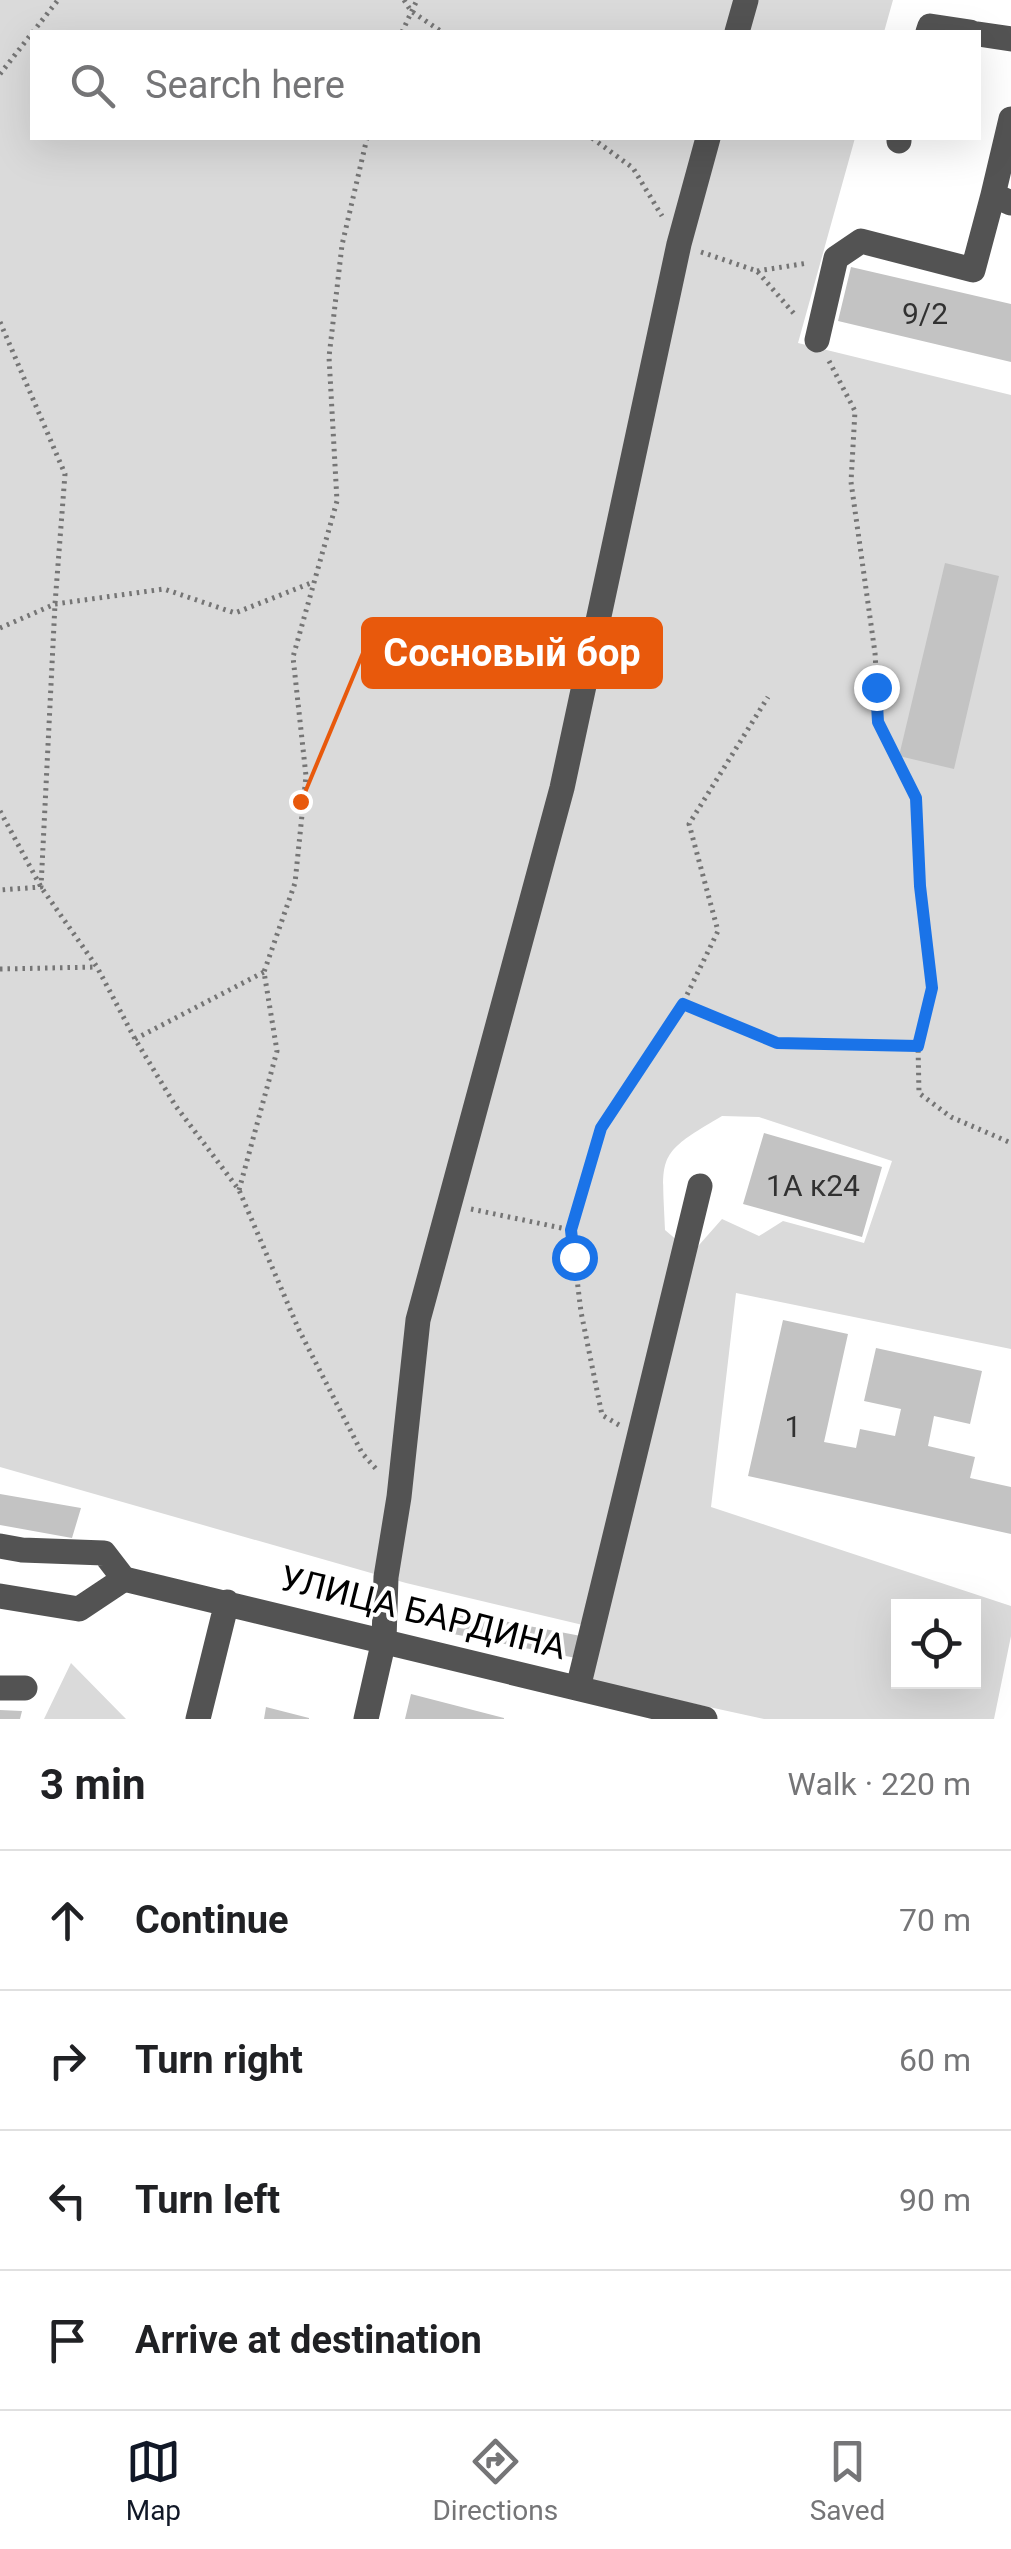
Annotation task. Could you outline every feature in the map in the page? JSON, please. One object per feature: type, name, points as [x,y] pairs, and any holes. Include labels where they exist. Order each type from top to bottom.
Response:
[{"type":"street","points":[[738,30],[746,0]]},
{"type":"street","points":[[929,30],[930,26],[957,30]]},
{"type":"street","points":[[981,35],[1011,40]]},
{"type":"street","points":[[818,340],[836,258],[861,241],[973,270],[1002,199],[1011,119]]},
{"type":"street","points":[[366,1719],[384,1640],[386,1577],[399,1497],[418,1320],[562,788],[679,244],[707,140]]},
{"type":"street","points":[[578,1688],[700,1186]]},
{"type":"street","points":[[0,1546],[104,1553],[124,1578],[79,1608],[0,1596]]},
{"type":"street","name":"УЛИЦА БАРДИНА","points":[[124,1578],[578,1688],[601,1706],[705,1719]]},
{"type":"street","points":[[198,1719],[228,1602]]},
{"type":"path","points":[[34,30],[58,0]]},
{"type":"path","points":[[404,0],[411,11],[439,30]]},
{"type":"path","points":[[403,30],[417,0]]},
{"type":"path","points":[[0,74],[30,36]]},
{"type":"path","points":[[239,1190],[277,1051],[264,972],[295,883],[306,776],[293,658],[337,501],[329,357],[342,245],[367,140]]},
{"type":"path","points":[[595,140],[633,168],[679,244],[756,271],[836,258]]},
{"type":"path","points":[[756,271],[818,340],[855,411],[851,482],[874,653],[878,722],[916,798],[920,886],[932,988],[918,1046],[919,1094],[951,1117],[1011,1143]]},
{"type":"path","points":[[0,322],[65,474],[54,604],[41,887]]},
{"type":"path","points":[[0,628],[54,604],[164,588],[235,613],[312,583]]},
{"type":"path","points":[[638,1436],[602,1415],[581,1312],[571,1230],[601,1128],[683,1004],[718,931],[689,824],[768,697]]},
{"type":"path","points":[[0,811],[41,887],[97,967],[175,1105],[239,1190],[300,1330],[362,1453],[399,1497]]},
{"type":"path","points":[[0,890],[41,887]]},
{"type":"path","points":[[0,969],[97,967]]},
{"type":"path","points":[[135,1039],[264,972]]},
{"type":"path","points":[[683,1004],[777,1043],[918,1046]]},
{"type":"path","points":[[450,1204],[571,1230]]},
{"type":"shaded area","points":[[0,0],[893,0],[885,30],[30,30],[30,140],[854,140],[798,343],[1011,395],[1011,1349],[736,1293],[711,1507],[1011,1606],[1011,1636],[994,1719],[764,1719],[590,1681],[604,1630],[406,1583],[0,1467]],"holes":[[[722,1116],[759,1117],[892,1161],[864,1243],[783,1221],[759,1236],[722,1219],[692,1253],[665,1230],[663,1186],[667,1160],[684,1140]]]},
{"type":"shaded area","points":[[71,1663],[126,1719],[44,1719]]},
{"type":"building","points":[[851,267],[1011,304],[1011,362],[838,321]]},
{"type":"building","points":[[945,563],[999,576],[954,769],[899,756]]},
{"type":"building","points":[[764,1133],[882,1167],[862,1237],[743,1204]]},
{"type":"building","points":[[783,1320],[848,1334],[824,1442],[856,1448],[860,1429],[895,1436],[901,1409],[864,1401],[876,1348],[982,1371],[970,1424],[934,1416],[928,1446],[975,1457],[970,1478],[1011,1487],[1011,1534],[748,1476]]},
{"type":"building","points":[[0,1494],[81,1508],[72,1538],[0,1525]]},
{"type":"building","points":[[456,1612],[581,1636],[576,1658],[448,1633]]},
{"type":"building","points":[[411,1694],[504,1718],[504,1719],[405,1719]]},
{"type":"building","points":[[266,1707],[309,1718],[309,1719],[264,1719]]},
{"type":"building","points":[[0,1710],[22,1711],[20,1719],[0,1719]]},
{"type":"place","name":"Сосновый бор","points":[[301,802]]},
{"type":"route","points":[[574,1257],[571,1230],[601,1128],[683,1004],[777,1043],[918,1046],[932,988],[920,886],[916,798],[878,722],[876,687]]}]
